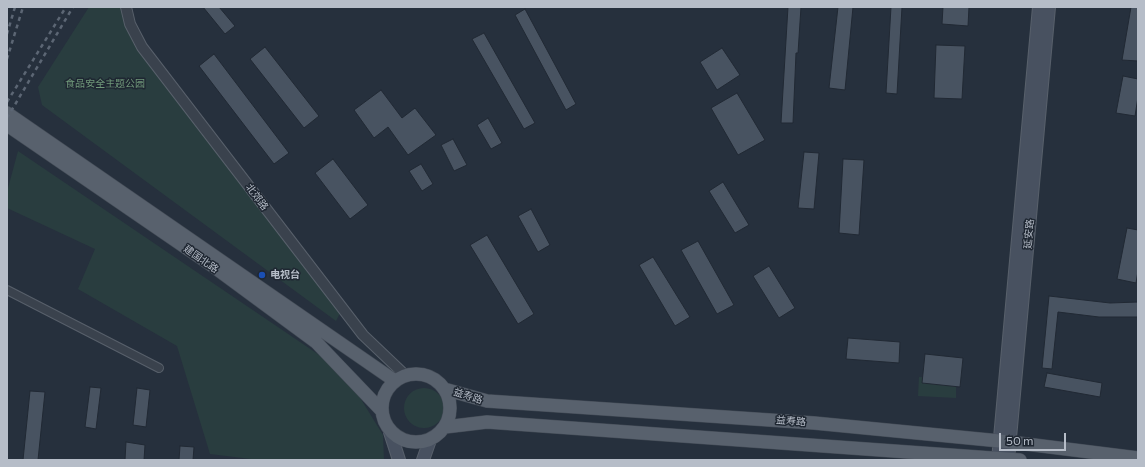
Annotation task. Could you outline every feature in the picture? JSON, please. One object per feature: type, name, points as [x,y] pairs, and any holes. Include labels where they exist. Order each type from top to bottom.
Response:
[{"type":"main road","points":[[1005,442],[1039,7]]},
{"type":"main road","name":"延安路","points":[[1006,459],[1005,442],[1049,7]]},
{"type":"main road","name":"建国北路","points":[[7,113],[400,378]]},
{"type":"main road","name":"建国北路","points":[[7,125],[217,269],[316,342],[381,410]]},
{"type":"main road","points":[[390,432],[399,439],[410,443],[420,443],[430,440],[445,427],[449,418],[450,408],[444,388],[436,381],[426,376],[416,374],[400,378],[387,389],[382,399],[381,410],[384,422],[390,432],[399,460]]},
{"type":"main road","name":"益寿路","points":[[444,388],[487,401],[814,423],[1005,442],[1138,458]]},
{"type":"main road","points":[[445,427],[487,422],[1006,459]]},
{"type":"main road","points":[[423,460],[430,440]]},
{"type":"street","name":"北郊路","points":[[126,7],[130,24],[142,47],[363,335],[400,378]]},
{"type":"street","points":[[7,290],[159,368]]},
{"type":"green space","name":"食品安全主题公园","points":[[89,7],[122,7],[122,15],[340,313],[336,321],[42,105],[38,87]]},
{"type":"green space","points":[[18,151],[331,363],[359,396],[383,435],[384,460],[259,460],[210,454],[177,346],[78,289],[95,249],[7,208],[7,192]]},
{"type":"green space","points":[[919,377],[956,378],[956,398],[918,396]]},
{"type":"green space","points":[[424,388],[432,390],[438,394],[442,400],[444,408],[442,416],[438,422],[432,426],[424,428],[416,426],[410,422],[406,416],[404,408],[406,400],[410,394],[416,390]]},
{"type":"building","points":[[203,7],[219,7],[235,26],[225,34]]},
{"type":"building","points":[[788,7],[801,7],[798,53],[796,53],[793,123],[781,123]]},
{"type":"building","points":[[838,7],[853,7],[845,90],[829,88]]},
{"type":"building","points":[[891,7],[902,7],[897,94],[886,93]]},
{"type":"building","points":[[943,7],[969,7],[968,26],[942,24]]},
{"type":"building","points":[[1131,7],[1138,7],[1138,61],[1122,60]]},
{"type":"building","points":[[525,9],[576,104],[566,110],[515,15]]},
{"type":"building","points":[[484,33],[535,123],[524,129],[472,39]]},
{"type":"building","points":[[936,45],[965,46],[962,99],[934,98]]},
{"type":"building","points":[[265,47],[319,116],[304,128],[250,59]]},
{"type":"building","points":[[722,48],[740,75],[717,90],[700,62]]},
{"type":"building","points":[[214,54],[289,153],[274,164],[199,66]]},
{"type":"building","points":[[1123,76],[1138,79],[1138,97],[1135,116],[1116,113]]},
{"type":"building","points":[[381,90],[402,118],[415,108],[436,135],[408,155],[388,127],[374,138],[354,110]]},
{"type":"building","points":[[737,93],[765,140],[738,155],[711,108]]},
{"type":"building","points":[[488,118],[502,143],[491,149],[477,125]]},
{"type":"building","points":[[453,139],[467,165],[454,171],[441,145]]},
{"type":"building","points":[[804,152],[819,153],[814,209],[798,208]]},
{"type":"building","points":[[333,159],[368,205],[350,219],[315,173]]},
{"type":"building","points":[[843,159],[864,160],[859,235],[839,233]]},
{"type":"building","points":[[421,164],[433,184],[422,191],[409,171]]},
{"type":"building","points":[[723,182],[749,225],[735,233],[709,191]]},
{"type":"building","points":[[531,209],[550,245],[538,252],[518,216]]},
{"type":"building","points":[[1127,228],[1138,230],[1138,271],[1136,283],[1117,279]]},
{"type":"building","points":[[487,235],[534,314],[518,324],[470,245]]},
{"type":"building","points":[[698,241],[734,305],[717,314],[681,250]]},
{"type":"building","points":[[653,257],[690,317],[675,326],[639,265]]},
{"type":"building","points":[[769,266],[795,308],[779,318],[753,276]]},
{"type":"building","points":[[1049,296],[1110,303],[1138,302],[1138,317],[1099,317],[1058,312],[1052,369],[1042,368]]},
{"type":"building","points":[[848,338],[900,342],[899,363],[846,359]]},
{"type":"building","points":[[925,354],[963,358],[960,387],[922,383]]},
{"type":"building","points":[[1047,373],[1102,383],[1100,397],[1044,387]]},
{"type":"building","points":[[90,387],[101,388],[96,429],[85,427]]},
{"type":"building","points":[[137,388],[150,390],[146,427],[133,425]]},
{"type":"building","points":[[30,391],[45,392],[38,460],[23,460]]},
{"type":"building","points":[[126,442],[145,445],[144,460],[125,460]]},
{"type":"building","points":[[180,446],[194,447],[193,460],[179,460]]},
{"type":"railway","points":[[7,34],[15,7]]},
{"type":"railway","points":[[7,59],[23,7]]},
{"type":"railway","points":[[7,102],[66,7]]},
{"type":"railway","points":[[7,118],[73,7]]},
{"type":"place","name":"电视台","points":[[262,275]]}]
